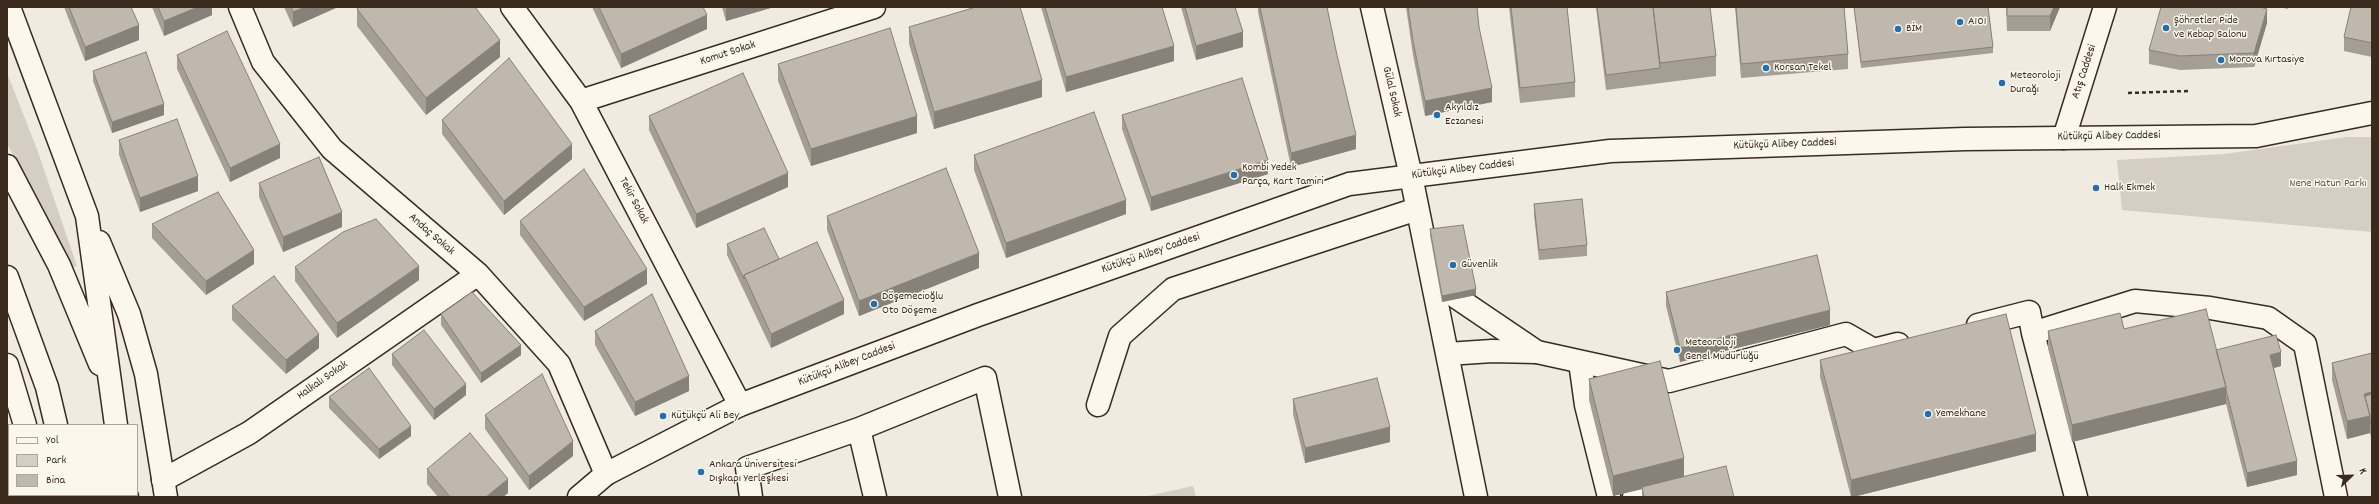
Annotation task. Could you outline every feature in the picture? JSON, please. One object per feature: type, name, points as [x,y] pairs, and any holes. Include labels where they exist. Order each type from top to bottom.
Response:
[{"type":"street","points":[[9,7],[87,216],[129,314],[146,374],[165,488]]},
{"type":"street","name":"Andaç Sokak","points":[[240,7],[263,62],[332,149],[478,274],[559,364],[606,474]]},
{"type":"street","name":"Tekir Sokak","points":[[512,7],[581,101],[740,405]]},
{"type":"street","name":"Komut Sokak","points":[[581,101],[874,7]]},
{"type":"street","name":"Gülal Sokak","points":[[1372,7],[1411,176],[1476,497]]},
{"type":"street","name":"Atış Caddesi","points":[[2064,138],[2105,7]]},
{"type":"street","name":"Kütükçü Alibey Caddesi","points":[[579,497],[606,474],[740,405],[985,312],[1349,184],[1610,151],[1965,139],[2256,136],[2372,113]]},
{"type":"street","points":[[7,166],[59,266],[111,389]]},
{"type":"street","points":[[1098,406],[1120,336],[1173,289],[1417,209]]},
{"type":"street","points":[[87,216],[116,424]]},
{"type":"street","points":[[1432,243],[1441,287],[1536,352]]},
{"type":"street","name":"Halkalı Sokak","points":[[165,488],[249,434],[478,274]]},
{"type":"street","points":[[7,277],[47,387],[56,424]]},
{"type":"street","points":[[2034,333],[2135,301],[2210,308],[2268,318],[2305,344],[2336,497]]},
{"type":"street","points":[[1959,329],[2029,312],[2076,497]]},
{"type":"street","points":[[1447,354],[1492,351],[1536,352],[1669,381],[1846,334],[1874,350],[1920,338]]},
{"type":"street","points":[[1580,362],[1586,405],[1608,497]]},
{"type":"street","points":[[7,365],[25,424]]},
{"type":"street","points":[[751,497],[747,468],[859,429],[985,378],[1010,497]]},
{"type":"street","points":[[859,429],[875,497]]},
{"type":"street","name":"Kütükçü Alibey Caddesi","points":[[585,497],[606,474]]},
{"type":"path","points":[[2128,92],[2188,91]]},
{"type":"green space","points":[[7,73],[37,149],[77,266],[71,268],[42,206],[7,144]]},
{"type":"green space","name":"Nene Hatun Parkı","points":[[2347,137],[2372,137],[2372,232],[2122,210],[2117,160],[2224,154]]},
{"type":"green space","points":[[1193,486],[1196,497],[1143,497]]},
{"type":"building","points":[[69,7],[131,7],[139,25],[85,47]]},
{"type":"building","points":[[158,7],[198,7],[164,21]]},
{"type":"building","points":[[291,7],[305,7],[293,12]]},
{"type":"building","points":[[359,7],[475,7],[500,40],[426,98],[357,9]]},
{"type":"building","points":[[599,7],[703,7],[707,15],[621,54]]},
{"type":"building","points":[[976,7],[1020,7],[1042,80],[934,112],[909,27]]},
{"type":"building","points":[[1045,7],[1162,7],[1174,46],[1066,77]]},
{"type":"building","points":[[1185,7],[1235,7],[1243,32],[1196,46]]},
{"type":"building","points":[[1260,7],[1327,7],[1356,135],[1291,153]]},
{"type":"building","points":[[1408,7],[1477,7],[1479,27],[1492,88],[1425,101]]},
{"type":"building","points":[[1511,7],[1567,7],[1575,82],[1520,88]]},
{"type":"building","points":[[1597,7],[1653,7],[1660,68],[1606,75]]},
{"type":"building","points":[[1653,7],[1710,7],[1716,56],[1660,63]]},
{"type":"building","points":[[1736,7],[1844,7],[1848,54],[1741,64]]},
{"type":"building","points":[[1854,7],[1988,7],[1993,47],[1861,62]]},
{"type":"building","points":[[2007,7],[2054,7],[2050,16],[2007,16]]},
{"type":"building","points":[[2161,7],[2260,7],[2267,9],[2254,53],[2180,56],[2149,50]]},
{"type":"building","points":[[2351,7],[2372,7],[2372,43],[2344,37]]},
{"type":"building","points":[[890,28],[917,116],[811,149],[778,64]]},
{"type":"building","points":[[227,31],[280,144],[230,168],[177,55]]},
{"type":"building","points":[[146,52],[164,104],[112,122],[93,71]]},
{"type":"building","points":[[509,58],[572,144],[504,201],[442,120]]},
{"type":"building","points":[[743,73],[788,173],[696,214],[649,116]]},
{"type":"building","points":[[1242,78],[1268,160],[1151,197],[1122,115]]},
{"type":"building","points":[[1094,112],[1126,200],[1006,243],[974,155]]},
{"type":"building","points":[[177,119],[198,176],[140,198],[119,140]]},
{"type":"building","points":[[319,157],[342,212],[283,237],[259,183]]},
{"type":"building","points":[[946,168],[979,253],[859,301],[827,216]]},
{"type":"building","points":[[584,169],[647,269],[584,307],[520,221]]},
{"type":"building","points":[[218,192],[254,250],[206,281],[152,224]]},
{"type":"building","points":[[1582,199],[1587,245],[1539,250],[1534,204]]},
{"type":"building","points":[[376,219],[419,266],[337,323],[295,267],[343,232]]},
{"type":"building","name":"Güvenlik","points":[[1463,225],[1476,289],[1442,296],[1430,229]]},
{"type":"building","points":[[764,228],[779,259],[744,275],[744,279],[727,244]]},
{"type":"building","points":[[817,242],[844,300],[771,334],[744,275]]},
{"type":"building","points":[[1817,255],[1830,310],[1680,348],[1666,292]]},
{"type":"building","points":[[274,276],[319,334],[286,360],[232,306]]},
{"type":"building","points":[[472,292],[521,345],[481,373],[441,314]]},
{"type":"building","points":[[652,294],[689,376],[635,402],[595,331]]},
{"type":"building","points":[[2206,309],[2226,387],[2072,425],[2048,331],[2120,313],[2124,329]]},
{"type":"building","name":"Yemekhane","points":[[2006,314],[2036,434],[1851,480],[1820,360]]},
{"type":"building","points":[[424,330],[466,384],[434,409],[392,354]]},
{"type":"building","points":[[2276,335],[2281,352],[2270,355],[2297,461],[2247,473],[2216,350]]},
{"type":"building","points":[[2372,353],[2372,392],[2364,394],[2370,416],[2347,421],[2332,363]]},
{"type":"building","points":[[1660,361],[1684,458],[1613,476],[1589,379]]},
{"type":"building","points":[[369,368],[411,426],[379,449],[329,397]]},
{"type":"building","points":[[542,374],[573,441],[529,476],[485,415]]},
{"type":"building","points":[[1377,378],[1390,427],[1305,448],[1293,399]]},
{"type":"building","points":[[2372,394],[2372,427],[2365,396]]},
{"type":"building","points":[[470,433],[508,479],[486,497],[450,497],[427,469]]},
{"type":"building","points":[[1726,466],[1734,497],[1644,497],[1642,487]]},
{"type":"place","name":"A101","points":[[1960,22]]},
{"type":"place","name":"Şöhretler Pide ve Kebap Salonu","points":[[2166,28]]},
{"type":"place","name":"BİM","points":[[1898,29]]},
{"type":"place","name":"Morova Kırtasiye","points":[[2221,60]]},
{"type":"place","name":"Korsan Tekel","points":[[1766,68]]},
{"type":"place","name":"Meteoroloji Durağı","points":[[2002,83]]},
{"type":"place","name":"Akyıldız Eczanesi","points":[[1437,115]]},
{"type":"place","name":"Kombi Yedek Parça, Kart Tamiri","points":[[1234,175]]},
{"type":"place","name":"Halk Ekmek","points":[[2096,188]]},
{"type":"place","name":"Güvenlik","points":[[1453,265]]},
{"type":"place","name":"Döşemecioğlu Oto Döşeme","points":[[874,304]]},
{"type":"place","name":"Meteoroloji Genel Müdürlüğü","points":[[1677,350]]},
{"type":"place","name":"Yemekhane","points":[[1928,414]]},
{"type":"place","name":"Kütükçü Ali Bey","points":[[663,416]]},
{"type":"place","name":"Ankara Üniversitesi Dışkapı Yerleşkesi","points":[[701,472]]}]
